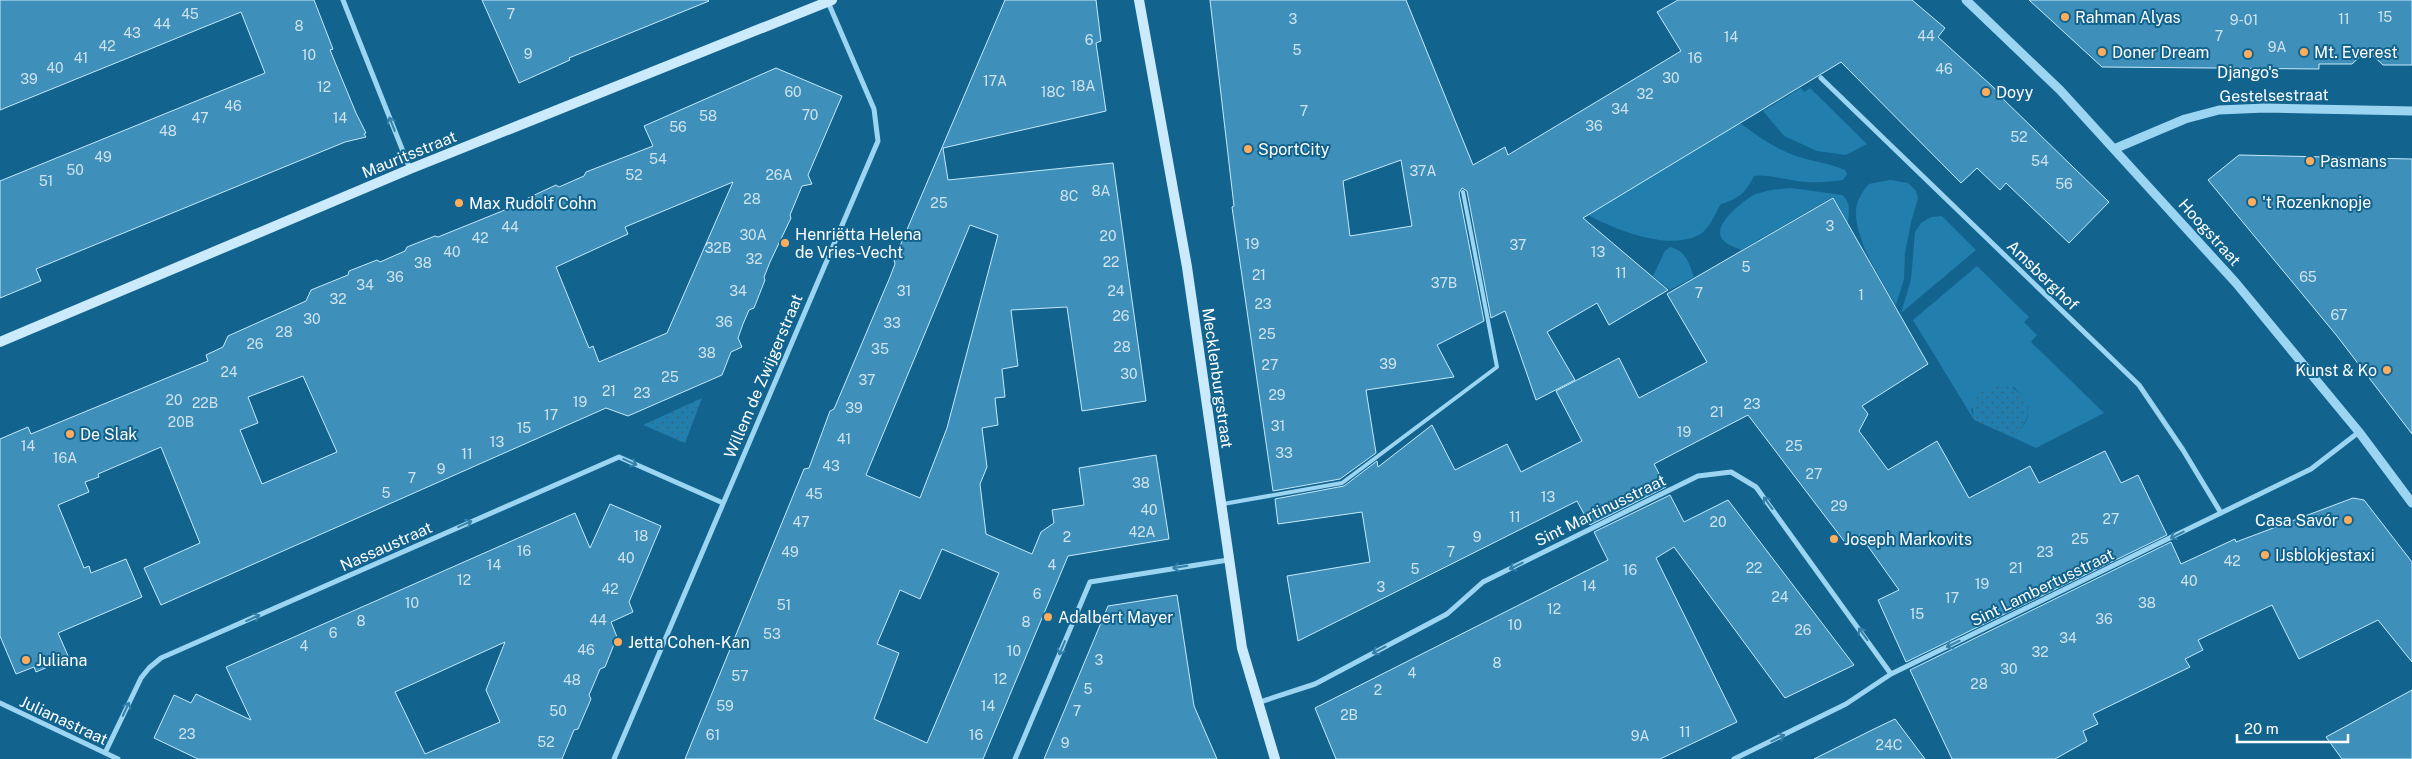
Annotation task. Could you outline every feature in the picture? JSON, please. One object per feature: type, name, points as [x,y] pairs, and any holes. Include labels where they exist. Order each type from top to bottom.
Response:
[{"type":"main road","name":"Mecklenburgstraat","points":[[1139,0],[1187,267],[1242,648],[1256,703],[1275,759]]},
{"type":"main road","name":"Mauritsstraat","points":[[0,342],[410,169],[830,1]]},
{"type":"street","points":[[343,0],[410,169]]},
{"type":"street","name":"Hoogstraat","points":[[1966,0],[2060,90],[2236,283],[2359,432],[2412,503]]},
{"type":"street","name":"Willem de Zwijgerstraat","points":[[614,759],[878,140],[874,109],[830,1]]},
{"type":"street","name":"Amsberghof","points":[[1821,78],[2139,385],[2184,450],[2221,512]]},
{"type":"street","name":"Gestelsestraat","points":[[2114,149],[2185,119],[2219,110],[2265,108],[2412,111]]},
{"type":"street","name":"Sint Lambertusstraat","points":[[1734,759],[1846,704],[1891,674],[2311,469],[2359,432]]},
{"type":"street","name":"Nassaustraat","points":[[105,753],[141,678],[161,658],[618,457],[723,503]]},
{"type":"street","name":"Sint Martinusstraat","points":[[1256,703],[1315,684],[1448,614],[1483,582],[1698,476],[1731,472],[1756,487],[1891,674]]},
{"type":"street","points":[[1015,759],[1090,582],[1228,560]]},
{"type":"street","name":"Julianastraat","points":[[0,703],[118,759]]},
{"type":"lane","points":[[1221,504],[1342,483],[1496,367],[1463,192]]},
{"type":"shaded area","points":[[1801,88],[1804,92],[1810,88],[1867,144],[1846,155],[1817,151],[1784,136],[1763,111]]},
{"type":"shaded area","points":[[1740,123],[1762,139],[1785,152],[1840,168],[1845,170],[1847,174],[1843,180],[1817,182],[1754,176],[1748,187],[1741,194],[1721,204],[1702,233],[1690,239],[1675,241],[1644,237],[1628,233],[1588,215]]},
{"type":"shaded area","points":[[1890,180],[1908,183],[1916,191],[1918,198],[1905,253],[1904,279],[1896,305],[1865,248],[1857,223],[1856,212],[1860,197],[1869,184]]},
{"type":"shaded area","points":[[1791,188],[1842,195],[1848,204],[1848,223],[1833,197],[1741,250],[1722,239],[1720,231],[1722,225],[1732,212],[1745,201],[1756,194]]},
{"type":"shaded area","points":[[1942,216],[1976,250],[1901,313],[1911,280],[1915,232],[1921,223],[1931,217]]},
{"type":"shaded area","points":[[1670,247],[1680,251],[1688,262],[1694,277],[1670,290],[1653,276],[1665,251]]},
{"type":"shaded area","points":[[1977,266],[2029,317],[2024,322],[2037,335],[2031,342],[2104,413],[2036,448],[2012,437],[2024,425],[2028,413],[2025,400],[2014,387],[1971,409],[1974,420],[1913,320]]},
{"type":"shaded area","points":[[2000,383],[2019,392],[2027,406],[2028,413],[2025,421],[2012,437],[1974,420],[1973,406],[1978,396],[1987,388]]},
{"type":"shaded area","points":[[702,398],[685,443],[643,425]]},
{"type":"building","points":[[0,0],[314,0],[333,49],[330,50],[366,133],[364,134],[366,137],[345,142],[36,269],[41,281],[0,298],[0,181],[265,73],[241,12],[0,110]]},
{"type":"building","points":[[482,0],[709,1],[569,58],[570,60],[519,83]]},
{"type":"building","points":[[1005,0],[1096,0],[1101,41],[1096,43],[1106,111],[943,148],[948,180],[1113,163],[1146,401],[1082,411],[1067,307],[1011,310],[1018,366],[1002,369],[1005,397],[995,398],[998,425],[982,428],[987,467],[980,484],[986,534],[1032,554],[1041,532],[1054,523],[1052,510],[1084,505],[1079,468],[1156,455],[1169,539],[1068,556],[983,759],[685,759],[804,469],[809,468],[830,411],[834,409],[890,277],[895,264],[894,260]],"holes":[[[970,225],[998,235],[947,428],[920,498],[866,475]],[[942,549],[999,573],[927,743],[874,719],[899,653],[877,644],[900,590],[920,599]]]},
{"type":"building","points":[[1210,0],[1406,0],[1473,165],[1505,147],[1508,155],[1681,51],[1657,12],[1678,0],[1912,0],[1945,28],[1938,37],[2003,96],[2001,97],[2109,202],[2069,243],[2006,183],[2000,190],[1977,168],[1961,183],[1841,62],[1583,218],[1668,290],[1609,325],[1597,303],[1547,332],[1575,380],[1536,400],[1505,311],[1491,318],[1467,191],[1462,188],[1459,193],[1484,321],[1437,345],[1454,377],[1366,390],[1376,453],[1340,479],[1273,491],[1232,207],[1234,206]],"holes":[[[1401,160],[1412,226],[1350,236],[1343,181]]]},
{"type":"building","points":[[2029,0],[2412,0],[2412,65],[2383,65],[2367,50],[2352,64],[2319,64],[2319,69],[2102,67]]},
{"type":"building","points":[[776,68],[842,96],[808,175],[812,184],[802,186],[790,215],[791,218],[764,277],[765,280],[754,308],[749,310],[743,324],[738,338],[742,347],[731,352],[722,375],[628,416],[606,408],[161,605],[144,568],[200,543],[161,447],[98,474],[99,477],[85,482],[89,492],[58,505],[84,568],[89,566],[91,573],[126,559],[142,597],[58,633],[69,658],[36,672],[34,667],[16,674],[0,636],[0,439],[28,427],[31,434],[208,361],[206,355],[223,347],[228,336],[306,301],[311,290],[348,275],[349,271],[377,260],[380,262],[405,251],[407,247],[435,236],[438,237],[527,201],[528,198],[556,185],[559,187],[584,176],[586,172],[653,146],[644,126]],"holes":[[[733,182],[667,333],[599,362],[593,346],[589,348],[556,267],[628,234],[625,227]],[[303,376],[337,452],[262,484],[240,430],[258,423],[248,397]]]},
{"type":"building","points":[[2239,155],[2412,159],[2412,434],[2337,336],[2208,180]]},
{"type":"building","points":[[1833,198],[1928,364],[1862,406],[1868,414],[1859,431],[1888,470],[1937,441],[1969,498],[2030,466],[2039,483],[2105,451],[2121,483],[2138,475],[2167,535],[1906,662],[1878,600],[1899,590],[1860,535],[1847,545],[1748,415],[1654,464],[1666,487],[1590,525],[1577,501],[1298,641],[1287,576],[1370,562],[1362,512],[1278,524],[1275,499],[1344,486],[1377,461],[1378,467],[1432,425],[1455,470],[1507,444],[1521,472],[1582,441],[1556,391],[1619,358],[1639,398],[1707,362],[1667,294]]},
{"type":"building","points":[[1670,495],[1684,522],[1728,500],[1854,665],[1785,698],[1674,547],[1656,558],[1737,722],[1660,759],[1336,759],[1315,708],[1608,560],[1594,532]]},
{"type":"building","points":[[2353,498],[2364,500],[2412,562],[2412,662],[2378,620],[2299,659],[2272,605],[2198,640],[2203,650],[2185,659],[2190,667],[2093,714],[2098,724],[2083,731],[2087,741],[2055,759],[1952,759],[1910,670],[2171,542],[2181,564],[2235,539],[2236,542]]},
{"type":"building","points":[[610,504],[661,526],[629,602],[633,612],[611,622],[617,637],[605,667],[600,669],[589,695],[591,699],[578,729],[574,730],[562,759],[198,759],[154,738],[174,695],[191,703],[196,694],[251,720],[226,667],[575,513],[590,548]],"holes":[[[505,642],[486,690],[500,722],[425,754],[395,692]]]},
{"type":"building","points":[[1177,595],[1194,706],[1217,759],[1044,759],[1108,606]]},
{"type":"building","points":[[2412,690],[2412,759],[2342,759],[2326,737]]},
{"type":"building","points":[[1895,719],[1925,759],[1814,759],[1874,729]]},
{"type":"place","name":"Rahman Alyas","points":[[2065,17]]},
{"type":"place","name":"Doner Dream","points":[[2102,52]]},
{"type":"place","name":"Mt. Everest","points":[[2304,52]]},
{"type":"place","name":"Django's","points":[[2248,54]]},
{"type":"place","name":"Doyy","points":[[1986,92]]},
{"type":"place","name":"SportCity","points":[[1248,149]]},
{"type":"place","name":"Pasmans","points":[[2310,161]]},
{"type":"place","name":"'t Rozenknopje","points":[[2252,202]]},
{"type":"place","name":"Max Rudolf Cohn","points":[[459,203]]},
{"type":"place","name":"Henriëtta Helena de Vries-Vecht","points":[[785,243]]},
{"type":"place","name":"Kunst & Ko","points":[[2387,370]]},
{"type":"place","name":"De Slak","points":[[70,434]]},
{"type":"place","name":"Casa Savór","points":[[2348,520]]},
{"type":"place","name":"Joseph Markovits","points":[[1834,539]]},
{"type":"place","name":"IJsblokjestaxi","points":[[2265,555]]},
{"type":"place","name":"Adalbert Mayer","points":[[1048,617]]},
{"type":"place","name":"Jetta Cohen-Kan","points":[[618,642]]},
{"type":"place","name":"Juliana","points":[[26,660]]}]
